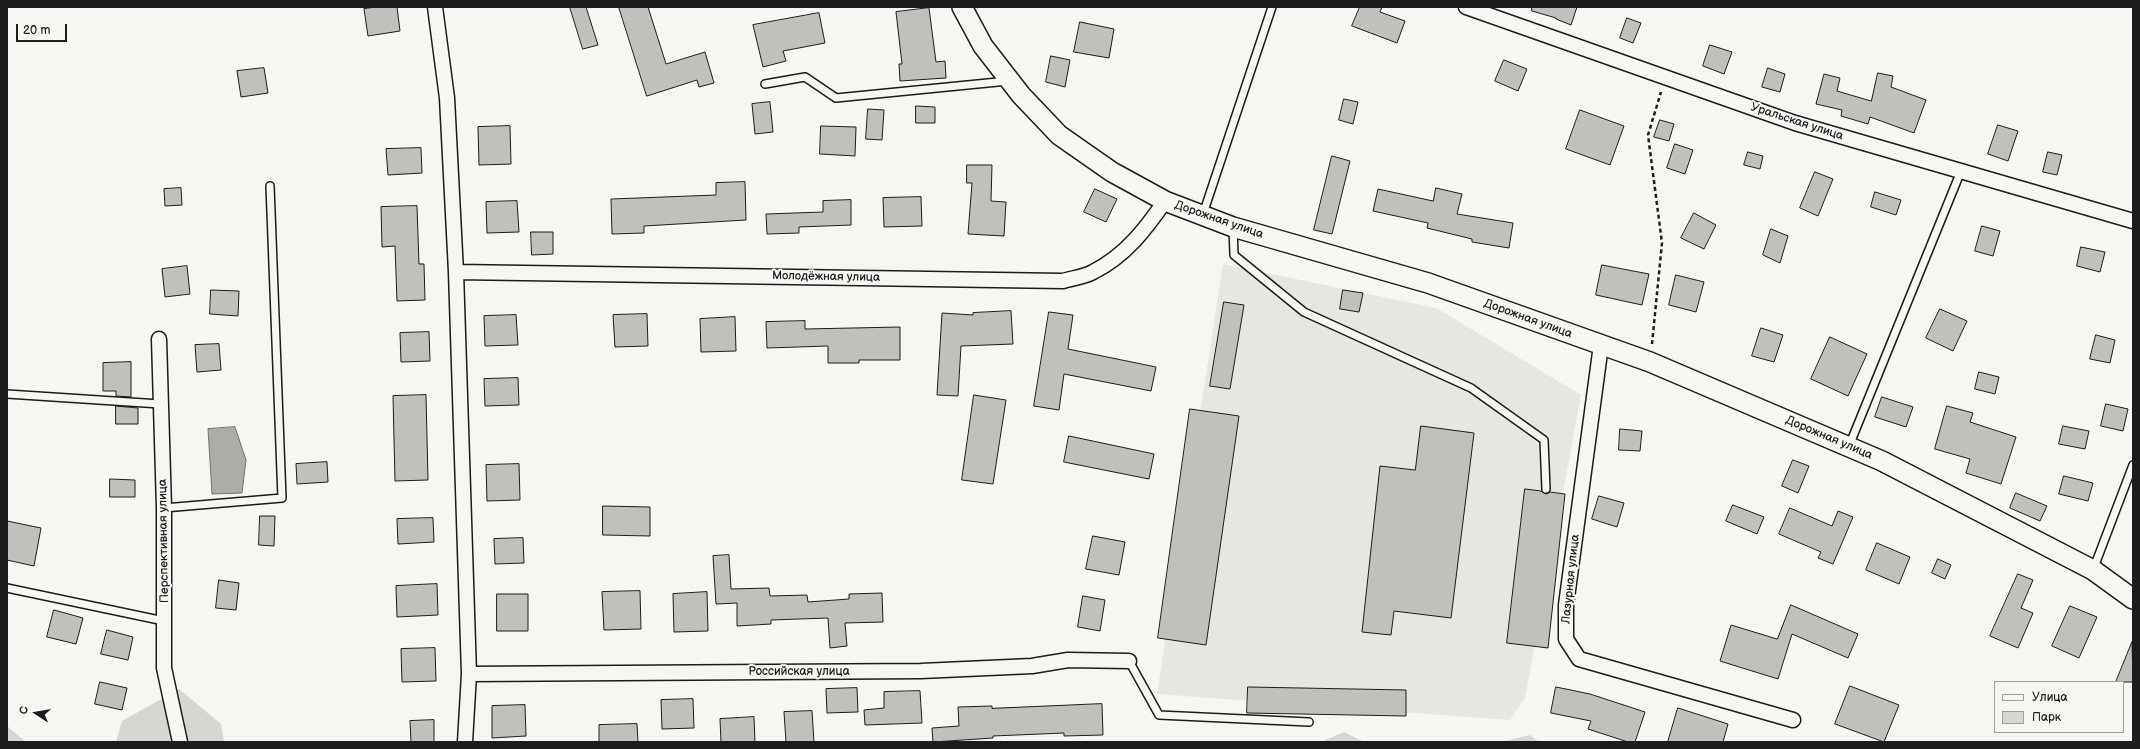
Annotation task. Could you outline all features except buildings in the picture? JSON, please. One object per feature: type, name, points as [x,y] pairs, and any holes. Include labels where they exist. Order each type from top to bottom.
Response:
[{"type":"street","points":[[435,7],[447,98],[456,272],[470,674],[465,742]]},
{"type":"street","name":"Дорожная улица","points":[[962,7],[983,46],[1010,81],[1059,135],[1112,172],[1165,201],[1233,227],[1428,283],[1650,362],[1882,461],[2093,570],[2133,598]]},
{"type":"street","name":"Уральская улица","points":[[1466,7],[1795,123],[2133,221]]},
{"type":"street","name":"Молодёжная улица","points":[[456,272],[1063,281],[1092,273],[1120,256],[1146,228],[1165,201]]},
{"type":"street","name":"Перспективная улица","points":[[159,339],[164,508],[164,668],[180,742]]},
{"type":"street","name":"Лазурная улица","points":[[1601,345],[1566,605],[1566,639],[1579,659],[1794,720]]},
{"type":"street","name":"Российская улица","points":[[470,674],[922,671],[1032,666],[1068,660],[1129,661]]},
{"type":"lane","points":[[1202,216],[1272,7]]},
{"type":"lane","points":[[765,84],[805,77],[836,98],[1010,81]]},
{"type":"lane","points":[[1849,447],[1961,171]]},
{"type":"lane","points":[[164,508],[282,498],[270,186]]},
{"type":"lane","points":[[1233,227],[1234,256],[1304,312],[1471,388],[1544,440],[1546,489]]},
{"type":"lane","points":[[7,394],[160,404]]},
{"type":"lane","points":[[2093,570],[2133,464]]},
{"type":"lane","points":[[7,588],[164,621]]},
{"type":"lane","points":[[1129,661],[1159,715],[1309,722]]},
{"type":"path","points":[[1650,362],[1662,243],[1648,135],[1666,77]]},
{"type":"shaded area","points":[[1223,264],[1436,308],[1581,395],[1525,698],[1510,720],[1157,694]]},
{"type":"shaded area","points":[[235,427],[246,460],[242,493],[212,494],[208,429]]},
{"type":"green space","points":[[179,689],[221,724],[224,742],[116,742],[122,721]]},
{"type":"green space","points":[[7,726],[26,742],[7,742]]},
{"type":"green space","points":[[1344,732],[1364,742],[1321,742]]},
{"type":"green space","points":[[1530,735],[1539,742],[1501,742]]}]
